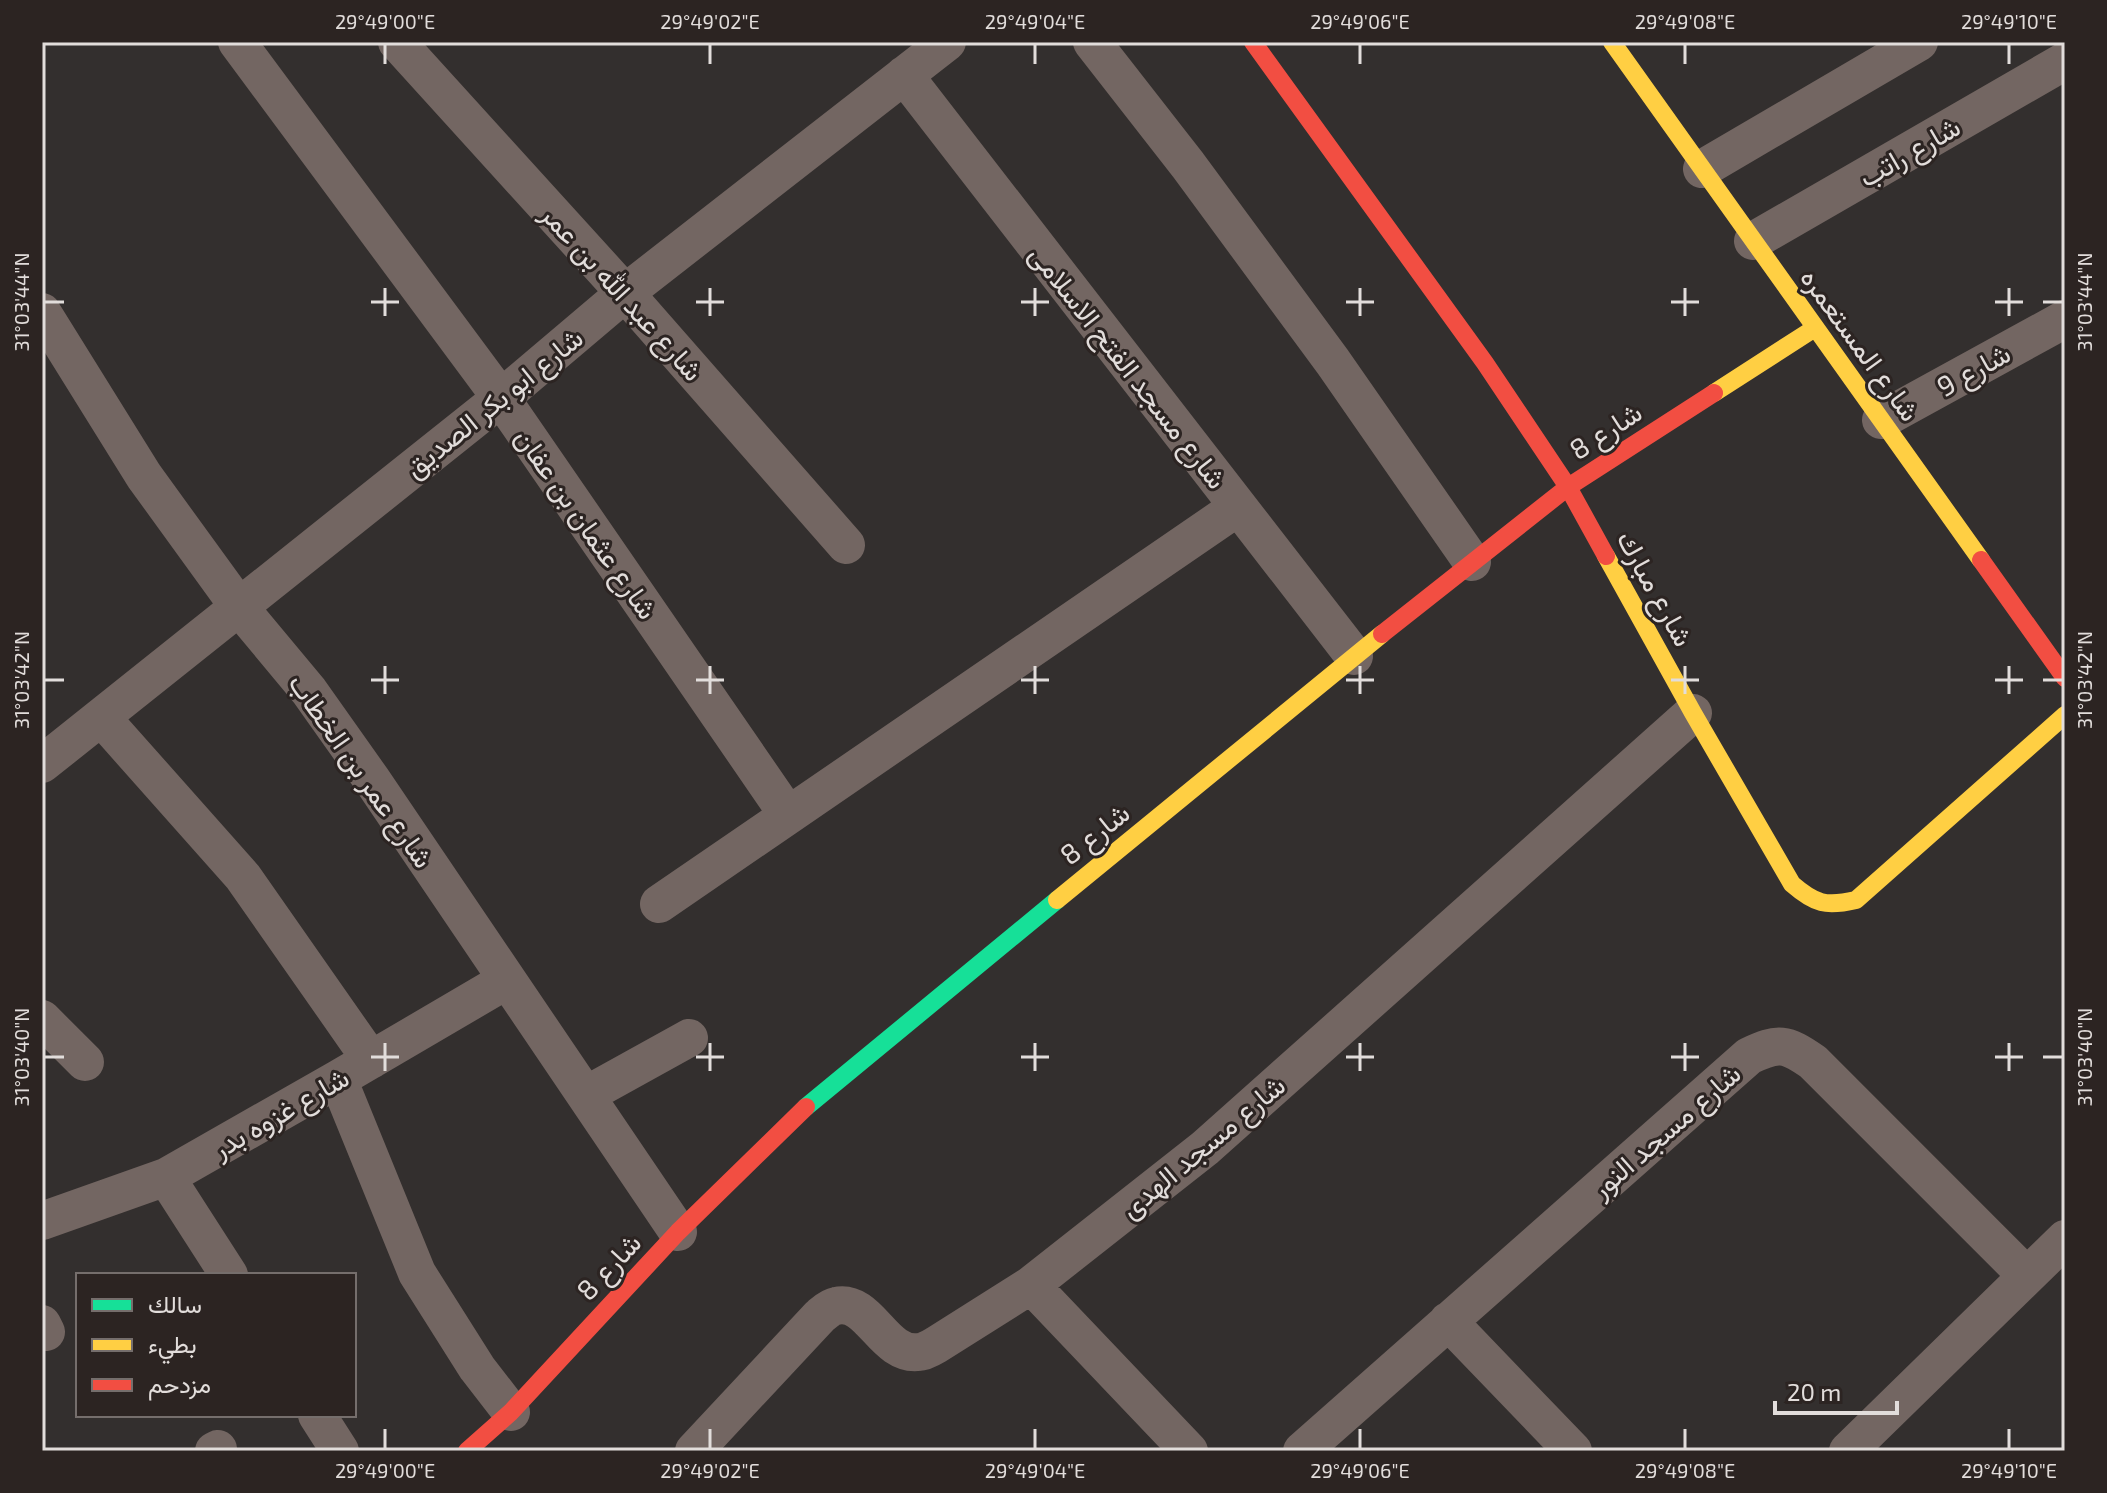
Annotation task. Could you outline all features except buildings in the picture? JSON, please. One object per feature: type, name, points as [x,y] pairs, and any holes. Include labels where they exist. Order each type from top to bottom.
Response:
[{"type":"street","name":"شارع عثمان بن عفان","points":[[237,42],[501,398],[788,815]]},
{"type":"street","name":"شارع عبد الله بن عمر","points":[[397,42],[625,293],[846,545]]},
{"type":"street","name":"شارع ابو بكر الصديق","points":[[42,764],[501,398],[625,293],[947,42]]},
{"type":"street","points":[[1092,42],[1188,165],[1333,362],[1472,562]]},
{"type":"street","name":"شارع مبارك","points":[[1253,42],[1485,363],[1568,487],[1792,884],[1810,900],[1833,906],[1856,900],[2065,715]]},
{"type":"street","name":"شارع المستعمره","points":[[1612,42],[2065,678]]},
{"type":"street","points":[[1702,169],[1919,42]]},
{"type":"street","name":"شارع راتب","points":[[1753,241],[2065,61]]},
{"type":"street","name":"شارع مسجد الفتح الاسلامى","points":[[904,75],[1354,656]]},
{"type":"street","name":"شارع عمر بن الخطاب","points":[[42,312],[144,476],[239,607],[309,691],[372,780],[678,1232]]},
{"type":"street","name":"شارع 9","points":[[1881,420],[2065,319]]},
{"type":"street","name":"شارع 8","points":[[467,1451],[511,1412],[678,1232],[798,1113],[1354,656],[1568,487],[1815,328]]},
{"type":"street","points":[[659,904],[1238,507]]},
{"type":"street","name":"شارع مسجد الهدى","points":[[694,1451],[820,1316],[834,1306],[851,1306],[903,1351],[920,1353],[1031,1285],[1205,1148],[1693,713]]},
{"type":"street","points":[[101,717],[243,877],[371,1060]]},
{"type":"street","name":"شارع غزوه بدر","points":[[42,1221],[166,1177],[507,980]]},
{"type":"street","points":[[42,1019],[85,1062]]},
{"type":"street","points":[[586,1095],[689,1038]]},
{"type":"street","name":"شارع مسجد النور","points":[[1302,1451],[1749,1056],[1770,1046],[1793,1048],[1813,1062],[2027,1276]]},
{"type":"street","points":[[338,1079],[417,1273],[477,1368],[511,1412]]},
{"type":"street","points":[[166,1177],[228,1273]]},
{"type":"street","points":[[1848,1451],[2065,1239]]},
{"type":"street","points":[[1031,1285],[1189,1451]]},
{"type":"street","points":[[1448,1321],[1573,1451]]},
{"type":"street","points":[[318,1417],[340,1451]]},
{"type":"traffic: fast","points":[[806,1107],[1057,900]]},
{"type":"traffic: slow","points":[[1612,42],[1981,560]]},
{"type":"traffic: slow","points":[[1714,393],[1815,328]]},
{"type":"traffic: slow","points":[[1606,556],[1792,884],[1814,900],[1829,903],[1856,900],[2065,715]]},
{"type":"traffic: slow","points":[[1057,900],[1382,634]]},
{"type":"traffic: jam","points":[[1253,42],[1485,363],[1568,487],[1606,556]]},
{"type":"traffic: jam","points":[[1382,634],[1568,487],[1714,393]]},
{"type":"traffic: jam","points":[[1981,560],[2065,678]]},
{"type":"traffic: jam","points":[[467,1451],[511,1412],[678,1232],[806,1107]]}]
